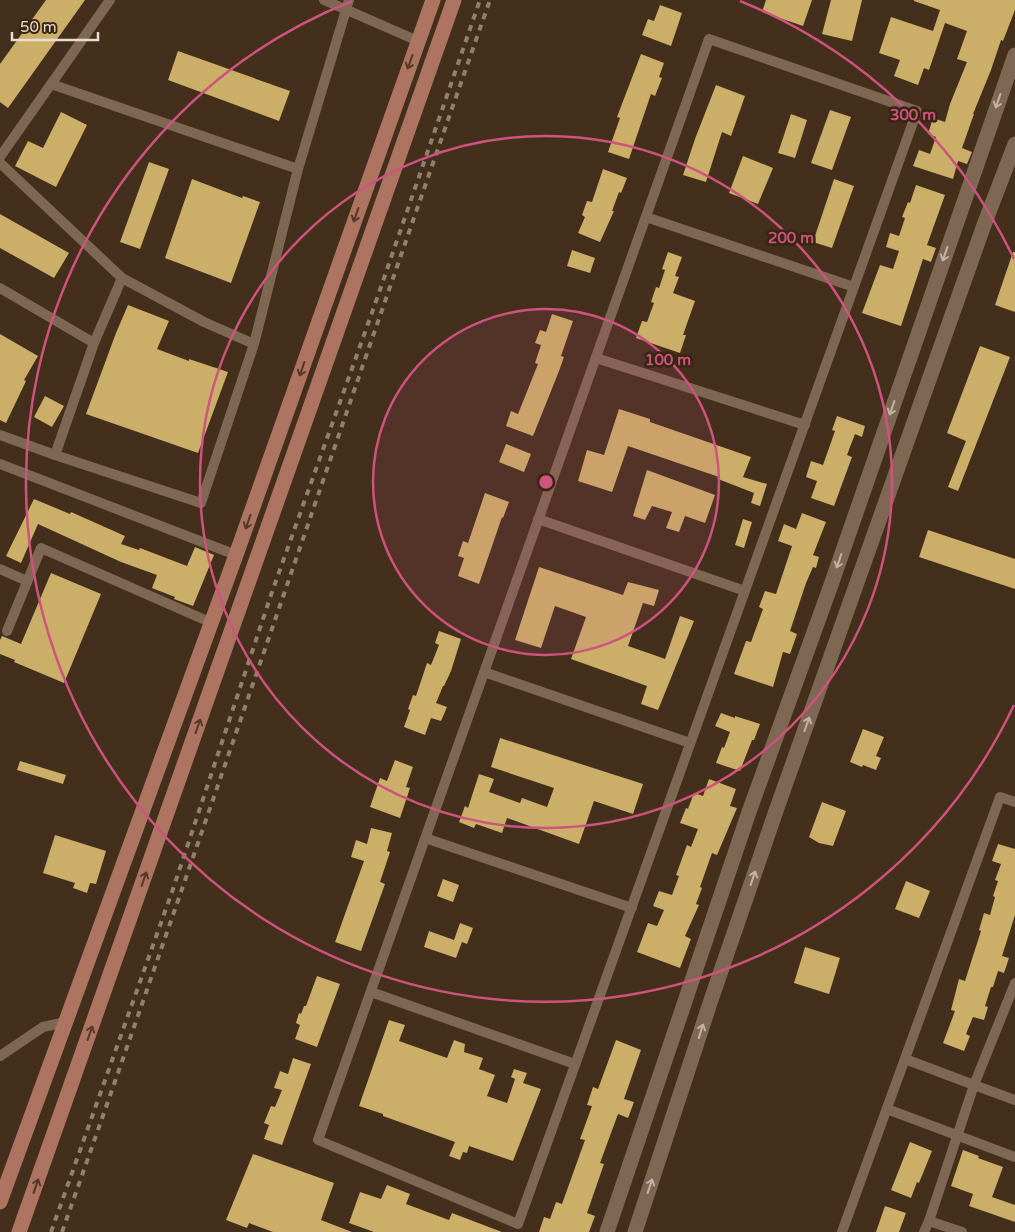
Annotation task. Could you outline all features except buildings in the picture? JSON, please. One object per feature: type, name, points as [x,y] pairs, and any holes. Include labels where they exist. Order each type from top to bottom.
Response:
[{"type":"main road","points":[[0,1202],[212,623],[432,0]]},
{"type":"main road","points":[[21,1229],[454,0]]},
{"type":"street","points":[[0,157],[110,0]]},
{"type":"street","points":[[324,0],[348,5],[418,41]]},
{"type":"street","points":[[0,435],[201,503],[254,344],[298,169],[348,5]]},
{"type":"street","points":[[709,39],[917,111],[518,1224],[318,1140],[646,218],[709,39]]},
{"type":"street","points":[[607,1232],[749,812],[831,585],[1013,63]]},
{"type":"street","points":[[51,84],[298,169]]},
{"type":"street","points":[[635,1232],[711,1000],[777,808],[984,225],[1015,144]]},
{"type":"street","points":[[0,163],[122,278],[204,322],[254,344]]},
{"type":"street","points":[[646,218],[854,287]]},
{"type":"street","points":[[55,455],[94,343],[122,278]]},
{"type":"street","points":[[0,288],[94,343]]},
{"type":"street","points":[[596,358],[804,425]]},
{"type":"street","points":[[0,464],[236,555]]},
{"type":"street","points":[[538,518],[745,591]]},
{"type":"street","points":[[7,630],[40,548],[212,623]]},
{"type":"street","points":[[0,569],[27,581]]},
{"type":"street","points":[[484,672],[690,743]]},
{"type":"street","points":[[842,1232],[1000,797],[1015,802]]},
{"type":"street","points":[[426,838],[632,908]]},
{"type":"street","points":[[924,1232],[974,1085],[1013,994],[1015,983]]},
{"type":"street","points":[[371,992],[576,1064]]},
{"type":"street","points":[[0,1056],[43,1027],[66,1022]]},
{"type":"street","points":[[905,1060],[1015,1100]]},
{"type":"street","points":[[887,1109],[1015,1157]]},
{"type":"street","points":[[929,1221],[962,1232]]},
{"type":"railway","points":[[51,1232],[173,889],[272,592],[374,307],[480,0]]},
{"type":"railway","points":[[62,1232],[490,0]]}]
